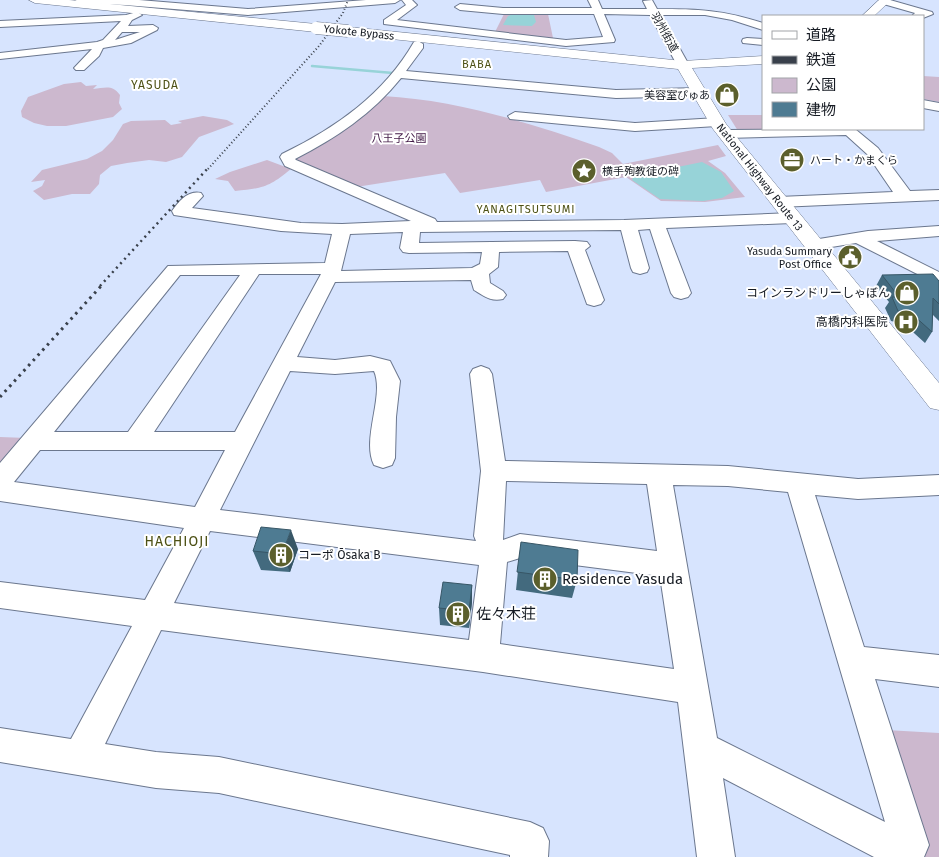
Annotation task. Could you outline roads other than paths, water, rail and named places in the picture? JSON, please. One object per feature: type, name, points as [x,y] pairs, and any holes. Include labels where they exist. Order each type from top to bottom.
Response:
[{"type":"highway","name":"Yokote Bypass","points":[[35,0],[77,2],[683,65],[762,60]]},
{"type":"highway","points":[[869,15],[884,1]]},
{"type":"highway","name":"National Highway Route 13","points":[[683,65],[722,128],[939,402]]},
{"type":"street","points":[[41,0],[50,0]]},
{"type":"street","points":[[105,0],[154,4],[314,8],[395,0]]},
{"type":"street","points":[[235,6],[287,0]]},
{"type":"street","points":[[407,0],[412,5],[388,22],[431,30],[552,15],[598,12],[705,12],[734,17],[762,26]]},
{"type":"street","points":[[495,22],[505,0]]},
{"type":"street","points":[[549,0],[552,15]]},
{"type":"street","points":[[431,30],[464,3],[495,22],[558,38],[610,40],[593,0]]},
{"type":"street","name":"羽州街道","points":[[647,0],[683,65]]},
{"type":"street","points":[[884,1],[928,14],[922,15]]},
{"type":"street","points":[[0,56],[99,45],[129,40],[143,35],[153,28],[74,7],[77,2],[138,3]]},
{"type":"street","points":[[0,24],[61,27],[128,21]]},
{"type":"street","points":[[80,68],[95,54],[99,45],[108,42],[128,21]]},
{"type":"street","points":[[143,35],[158,36]]},
{"type":"street","points":[[747,41],[762,42]]},
{"type":"street","points":[[418,44],[417,50],[371,105],[323,140],[287,157],[290,163],[436,226]]},
{"type":"street","points":[[398,74],[616,94],[700,92]]},
{"type":"street","points":[[924,104],[939,107]]},
{"type":"street","points":[[515,116],[635,127],[657,121],[722,128],[762,129]]},
{"type":"street","points":[[807,130],[849,131],[854,133],[872,151],[905,196]]},
{"type":"street","points":[[195,196],[180,211],[326,230],[412,226],[628,225],[786,210],[905,196],[939,196]]},
{"type":"street","points":[[656,223],[681,293]]},
{"type":"street","points":[[563,225],[575,246],[594,300]]},
{"type":"street","points":[[628,225],[640,268]]},
{"type":"street","points":[[412,226],[409,248],[575,246]]},
{"type":"street","points":[[0,481],[174,270],[253,269],[331,273],[474,274],[489,267],[495,247],[498,226]]},
{"type":"street","points":[[80,758],[242,441],[331,273],[342,229]]},
{"type":"street","points":[[813,245],[859,238],[939,231]]},
{"type":"street","points":[[859,238],[939,279]]},
{"type":"street","points":[[135,441],[253,269]]},
{"type":"street","points":[[480,272],[481,286],[496,295]]},
{"type":"street","points":[[283,363],[337,367],[358,363],[372,363],[382,366],[389,380],[384,417],[384,458]]},
{"type":"street","points":[[481,374],[494,471],[488,536],[494,555],[483,656]]},
{"type":"street","points":[[33,441],[242,441]]},
{"type":"street","points":[[494,471],[728,476],[858,489],[939,486]]},
{"type":"street","points":[[658,474],[693,688],[716,857]]},
{"type":"street","points":[[701,748],[878,840],[910,845],[798,483]]},
{"type":"street","points":[[0,492],[494,555],[520,546],[673,565]]},
{"type":"street","points":[[0,595],[483,656],[693,688]]},
{"type":"street","points":[[853,661],[939,671]]},
{"type":"street","points":[[0,745],[156,770],[219,775],[530,841],[529,857]]},
{"type":"waterway","points":[[312,66],[393,73]]},
{"type":"railway","points":[[208,169],[319,46],[343,13],[348,0]]},
{"type":"railway","points":[[100,286],[209,167]]},
{"type":"railway","points":[[0,397],[102,285]]},
{"type":"place","name":"美容室ぴゅあ","points":[[727,95]]},
{"type":"place","name":"ハート・かまくら","points":[[792,160]]},
{"type":"place","name":"横手殉教徒の碑","points":[[584,171]]},
{"type":"place","name":"Yasuda Summary Post Office","points":[[850,257]]},
{"type":"place","name":"コインランドリーしゃぼん","points":[[907,293]]},
{"type":"place","name":"高橋内科医院","points":[[906,322]]},
{"type":"place","name":"コーポ Ōsaka B","points":[[281,555]]},
{"type":"place","name":"Residence Yasuda","points":[[545,579]]},
{"type":"place","name":"佐々木荘","points":[[458,614]]},
{"type":"district","name":"BABA","points":[[477,64]]},
{"type":"district","name":"YASUDA","points":[[155,85]]},
{"type":"district","name":"YANAGITSUTSUMI","points":[[526,209]]},
{"type":"district","name":"HACHIOJI","points":[[177,541]]},
{"type":"park label","name":"八王子公園","points":[[399,138]]}]
